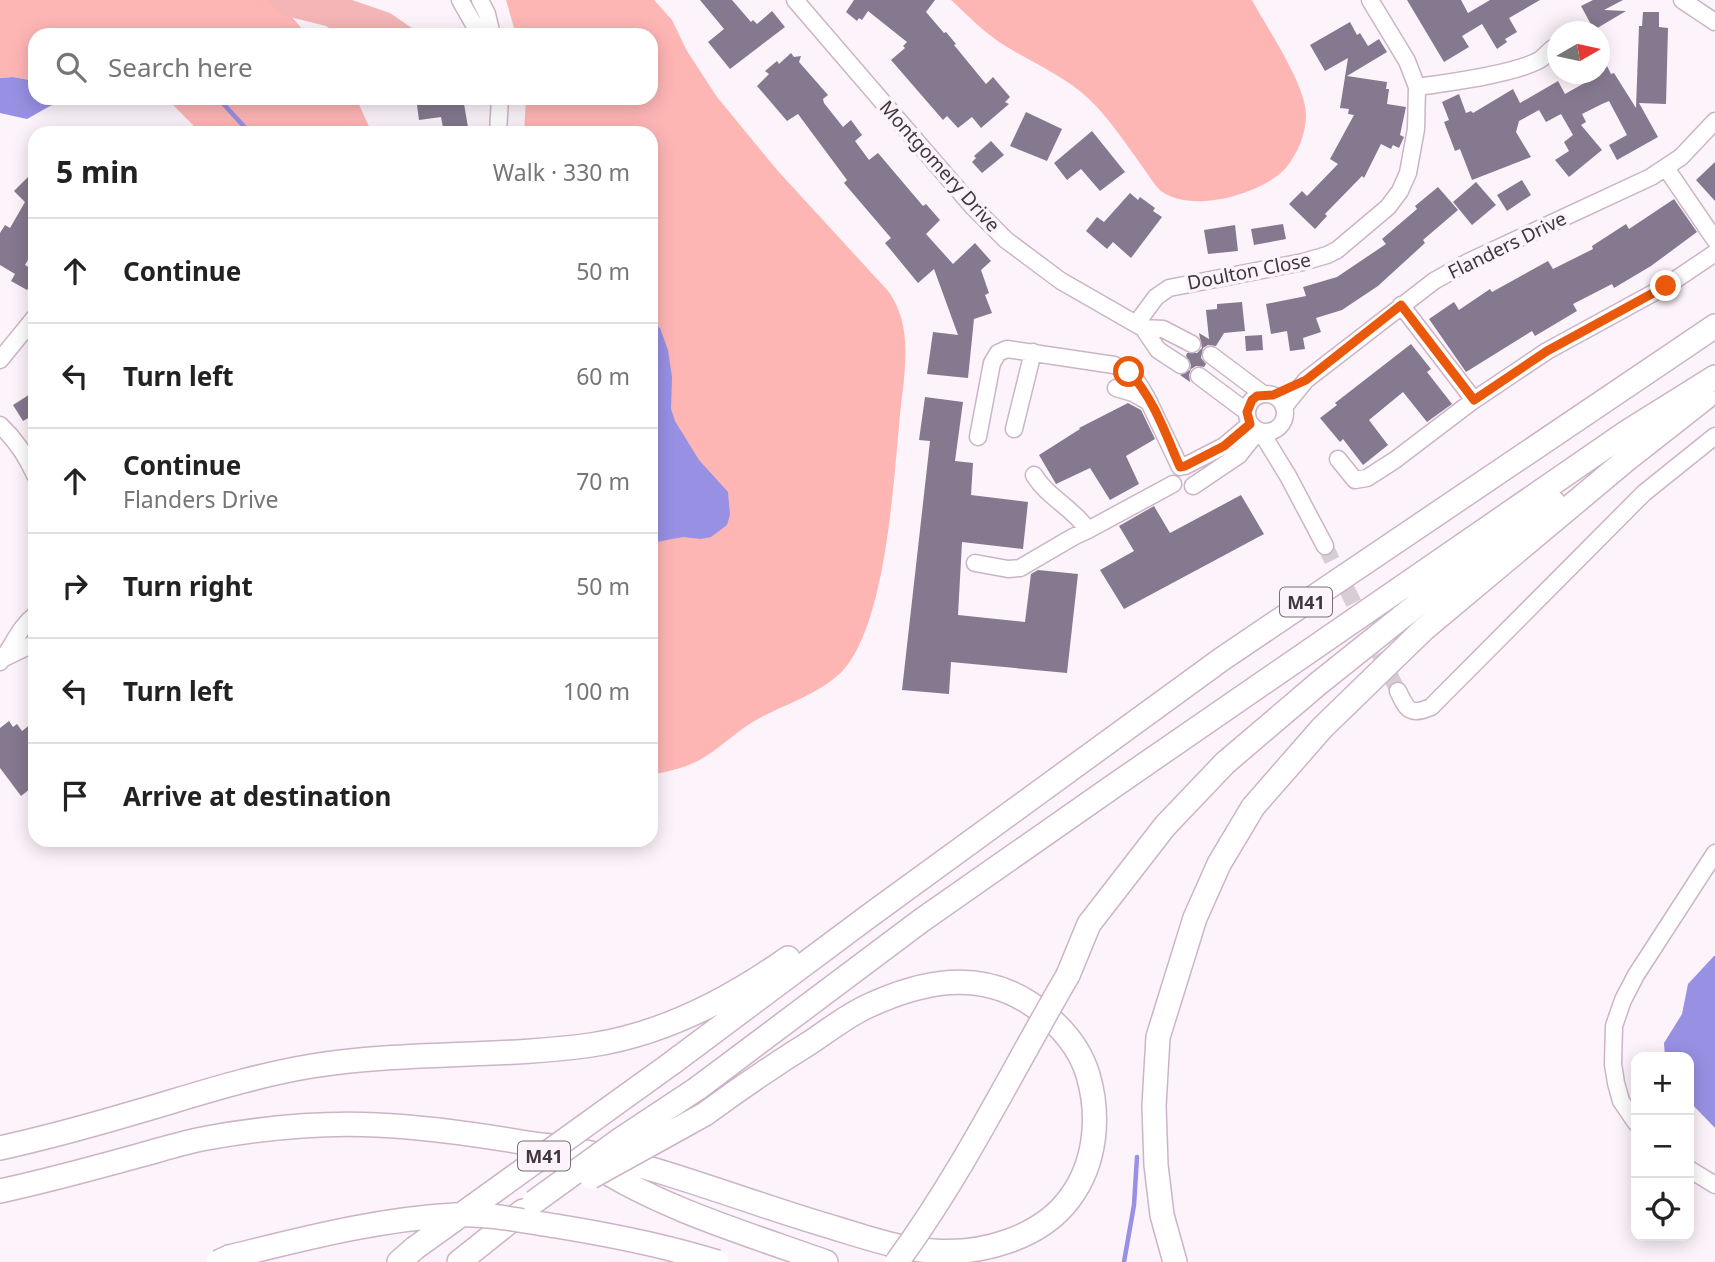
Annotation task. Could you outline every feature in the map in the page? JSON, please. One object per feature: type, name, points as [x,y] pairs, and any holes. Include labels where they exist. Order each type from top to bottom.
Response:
[{"type":"highway","name":"M41","points":[[399,1262],[1222,659],[1715,326]]},
{"type":"highway","name":"M41","points":[[459,1262],[534,1202],[698,1088],[922,920],[1627,432],[1715,377]]},
{"type":"highway","points":[[897,1262],[927,1222],[965,1159],[1068,975],[1089,924],[1165,826],[1225,763],[1319,683],[1438,588],[1715,388]]},
{"type":"highway","points":[[1175,1262],[1162,1215],[1156,1165],[1154,1105],[1158,1037],[1195,918],[1220,864],[1253,807],[1322,728],[1424,629],[1715,388]]},
{"type":"highway","points":[[0,1148],[222,1087],[313,1066],[593,1045],[638,1034],[704,1010],[744,988],[839,922],[869,905],[905,890]]},
{"type":"highway","points":[[0,1191],[204,1138],[287,1127],[380,1125],[464,1132],[570,1149],[681,1178],[862,1236],[933,1251],[996,1245],[1045,1223],[1063,1208],[1080,1185],[1090,1160],[1094,1129],[1092,1088],[1080,1055],[1060,1028],[1041,1010],[1013,992],[965,981],[939,983],[866,1007],[753,1078],[705,1114],[578,1184],[534,1202]]},
{"type":"highway","points":[[570,1149],[605,1172],[654,1196],[826,1262]]},
{"type":"highway","points":[[218,1262],[341,1230],[457,1215],[509,1219],[625,1237],[678,1249],[717,1262]]},
{"type":"street","points":[[460,0],[476,28]]},
{"type":"street","points":[[480,0],[490,28]]},
{"type":"street","name":"Montgomery Drive","points":[[795,0],[973,207],[1006,240],[1061,281],[1140,326],[1163,330],[1192,344]]},
{"type":"street","name":"Doulton Close","points":[[1140,326],[1156,296],[1169,288],[1315,259],[1336,250],[1388,207],[1400,191],[1408,173],[1416,129],[1417,87],[1407,61],[1370,0]]},
{"type":"street","points":[[1682,0],[1715,22]]},
{"type":"street","points":[[1417,87],[1444,84],[1526,65],[1547,54]]},
{"type":"street","points":[[498,126],[500,105]]},
{"type":"street","name":"Flanders Drive","points":[[1273,399],[1306,380],[1434,281],[1666,167],[1713,128]]},
{"type":"street","points":[[1666,167],[1715,240]]},
{"type":"street","points":[[1338,459],[1355,480],[1367,478],[1547,351],[1666,286],[1715,253]]},
{"type":"street","points":[[1401,305],[1474,400]]},
{"type":"street","points":[[0,375],[2,358],[28,326]]},
{"type":"street","name":"Montgomery Drive","points":[[1140,326],[1158,350],[1181,365]]},
{"type":"street","points":[[978,437],[998,353],[1007,349],[1114,365],[1124,369],[1140,384],[1182,467],[1195,474],[1193,486]]},
{"type":"street","points":[[1014,429],[1033,352]]},
{"type":"street","points":[[1211,355],[1273,399],[1283,421],[1259,425],[1174,471],[1171,477],[1173,484],[1183,491],[1239,455],[1259,425]]},
{"type":"street","points":[[1199,376],[1259,425]]},
{"type":"street","points":[[1116,388],[1149,402]]},
{"type":"street","points":[[1273,399],[1252,400],[1259,425],[1325,546]]},
{"type":"street","points":[[0,425],[14,438],[28,460]]},
{"type":"street","points":[[1398,691],[1411,711],[1418,712],[1432,707],[1636,500],[1715,436]]},
{"type":"street","points":[[1034,475],[1049,494],[1077,514],[1088,530]]},
{"type":"street","points":[[975,563],[1008,569],[1020,568],[1173,484]]},
{"type":"street","points":[[2,660],[13,639],[28,620]]},
{"type":"street","points":[[2,660],[28,647]]},
{"type":"street","points":[[1631,1116],[1621,1101],[1616,1083],[1613,1064],[1614,1026],[1636,975],[1715,853]]},
{"type":"street","points":[[1694,1173],[1715,1185]]},
{"type":"shaded area","points":[[0,0],[278,0],[301,28],[28,28],[28,80],[0,78]]},
{"type":"shaded area","points":[[267,0],[352,0],[390,13],[412,28],[329,28],[282,15]]},
{"type":"shaded area","points":[[506,0],[654,0],[672,20],[687,51],[717,97],[777,170],[889,292],[898,309],[903,328],[905,373],[890,518],[878,587],[859,646],[845,668],[827,684],[751,723],[700,760],[658,773],[658,126],[524,126],[526,105],[658,105],[658,28],[514,28]]},
{"type":"shaded area","points":[[951,0],[1252,0],[1300,88],[1306,115],[1300,144],[1285,169],[1260,186],[1243,193],[1207,201],[1174,198],[1156,186],[1111,123],[1079,90],[999,42]]},
{"type":"shaded area","points":[[0,78],[28,80],[28,105],[52,105],[27,119],[0,113]]},
{"type":"shaded area","points":[[173,105],[359,105],[369,126],[194,126]]},
{"type":"shaded area","points":[[658,326],[668,350],[672,377],[671,409],[675,421],[699,460],[728,492],[730,515],[727,525],[711,537],[683,537],[658,542]]},
{"type":"shaded area","points":[[1715,956],[1715,1128],[1694,1106],[1694,1052],[1665,1052],[1664,1043],[1682,1014],[1688,984]]},
{"type":"building","points":[[700,0],[732,0],[751,22],[753,20],[757,24],[772,11],[785,27],[730,69],[708,42],[724,29]]},
{"type":"building","points":[[854,0],[935,0],[926,12],[956,44],[954,45],[986,84],[993,77],[1010,97],[1005,102],[1009,104],[981,128],[972,117],[958,128],[947,116],[943,120],[891,60],[905,48],[903,46],[907,42],[868,11],[862,20],[859,18],[857,21],[846,12]]},
{"type":"building","points":[[1407,0],[1461,0],[1468,13],[1490,0],[1540,0],[1509,18],[1517,32],[1505,39],[1507,42],[1497,49],[1482,24],[1462,36],[1469,47],[1444,62]]},
{"type":"building","points":[[1593,0],[1623,0],[1604,10],[1626,11],[1609,21],[1589,21],[1581,6]]},
{"type":"building","points":[[1643,12],[1659,12],[1659,27],[1668,28],[1666,104],[1639,103],[1658,137],[1617,160],[1609,145],[1627,135],[1609,101],[1602,104],[1582,114],[1586,122],[1581,125],[1602,150],[1569,177],[1555,160],[1569,151],[1564,142],[1573,135],[1561,114],[1546,122],[1539,110],[1519,121],[1516,132],[1531,157],[1472,180],[1460,149],[1455,151],[1444,122],[1449,120],[1442,102],[1459,94],[1466,113],[1473,113],[1513,89],[1520,103],[1553,84],[1560,84],[1565,94],[1583,84],[1610,84],[1610,72],[1614,73],[1636,108],[1639,26],[1642,26]]},
{"type":"building","points":[[1350,22],[1357,35],[1360,33],[1368,46],[1379,39],[1387,52],[1347,76],[1387,82],[1387,104],[1406,107],[1400,135],[1404,137],[1399,148],[1393,145],[1391,149],[1381,144],[1364,178],[1362,176],[1325,214],[1327,216],[1315,229],[1289,204],[1302,191],[1307,196],[1338,164],[1330,159],[1354,115],[1348,114],[1349,109],[1340,108],[1348,58],[1325,71],[1310,45]]},
{"type":"building","points":[[791,53],[794,57],[801,56],[799,62],[828,95],[823,99],[824,103],[843,127],[851,120],[862,135],[855,141],[869,160],[878,153],[923,206],[926,204],[940,220],[926,234],[953,264],[975,243],[991,261],[981,270],[989,293],[985,295],[992,313],[974,319],[968,378],[927,374],[933,332],[958,335],[934,269],[918,283],[885,243],[891,238],[844,183],[847,180],[798,114],[787,121],[757,86],[769,74],[765,71],[777,61],[779,64]]},
{"type":"building","points":[[417,105],[464,105],[468,126],[443,126],[441,117],[419,120]]},
{"type":"building","points":[[1026,112],[1062,129],[1047,161],[1010,146]]},
{"type":"building","points":[[1092,131],[1125,172],[1100,191],[1081,169],[1067,180],[1054,163]]},
{"type":"building","points":[[991,141],[1004,155],[982,173],[972,162],[976,158],[974,156]]},
{"type":"building","points":[[1715,162],[1715,201],[1696,180]]},
{"type":"building","points":[[28,177],[28,260],[25,265],[28,267],[27,290],[11,281],[15,274],[0,265],[0,233],[5,225],[10,228],[25,202],[14,191]]},
{"type":"building","points":[[1522,180],[1531,195],[1507,211],[1497,195]]},
{"type":"building","points":[[1476,182],[1496,205],[1472,225],[1453,202]]},
{"type":"building","points":[[1438,187],[1458,210],[1423,240],[1425,243],[1378,286],[1342,310],[1316,318],[1321,332],[1303,338],[1305,349],[1290,351],[1287,331],[1271,334],[1266,304],[1306,296],[1303,287],[1337,277],[1386,244],[1382,239]]},
{"type":"building","points":[[1130,193],[1155,208],[1153,211],[1162,217],[1131,258],[1113,242],[1107,249],[1086,231],[1097,217],[1104,222]]},
{"type":"building","points":[[1674,199],[1697,232],[1651,266],[1614,288],[1612,284],[1573,304],[1577,311],[1535,336],[1532,331],[1466,372],[1429,319],[1454,302],[1459,310],[1490,289],[1492,292],[1548,261],[1553,269],[1593,249],[1592,246],[1626,224],[1629,229]]},
{"type":"building","points":[[1283,224],[1286,239],[1254,245],[1251,229]]},
{"type":"building","points":[[1235,225],[1238,251],[1208,254],[1204,230]]},
{"type":"building","points":[[1242,302],[1245,331],[1224,333],[1216,346],[1208,345],[1203,348],[1201,358],[1206,364],[1204,367],[1196,366],[1191,369],[1190,382],[1180,375],[1190,370],[1187,353],[1197,353],[1202,348],[1199,333],[1209,339],[1206,310],[1217,309],[1217,304]]},
{"type":"building","points":[[1262,335],[1263,350],[1246,351],[1245,336]]},
{"type":"building","points":[[1411,344],[1431,369],[1427,372],[1452,404],[1427,422],[1403,392],[1369,420],[1388,445],[1363,465],[1343,439],[1340,442],[1320,418],[1337,405],[1335,403]]},
{"type":"building","points":[[28,395],[28,418],[23,421],[13,405]]},
{"type":"building","points":[[925,397],[963,402],[955,461],[973,463],[971,495],[1028,502],[1023,549],[962,542],[958,615],[1025,622],[1031,574],[1038,570],[1078,574],[1067,673],[951,662],[949,694],[902,690],[930,441],[919,440]]},
{"type":"building","points":[[1128,403],[1141,410],[1155,439],[1126,456],[1139,484],[1110,500],[1090,468],[1056,484],[1039,455],[1079,428]]},
{"type":"building","points":[[1241,495],[1264,534],[1124,609],[1100,570],[1134,551],[1119,526],[1154,506],[1170,533]]},
{"type":"building","points":[[9,721],[13,727],[17,724],[22,731],[28,726],[28,790],[21,796],[0,768],[0,728]]},
{"type":"waterway","points":[[224,105],[244,126]]},
{"type":"waterway","points":[[1124,1262],[1134,1205],[1137,1157]]},
{"type":"tunnel","points":[[1325,546],[1398,691]]},
{"type":"route","points":[[1129,372],[1140,384],[1180,467],[1224,446],[1250,424],[1247,418],[1248,405],[1257,396],[1273,395],[1306,380],[1401,305],[1474,400],[1547,351],[1666,286]]}]
